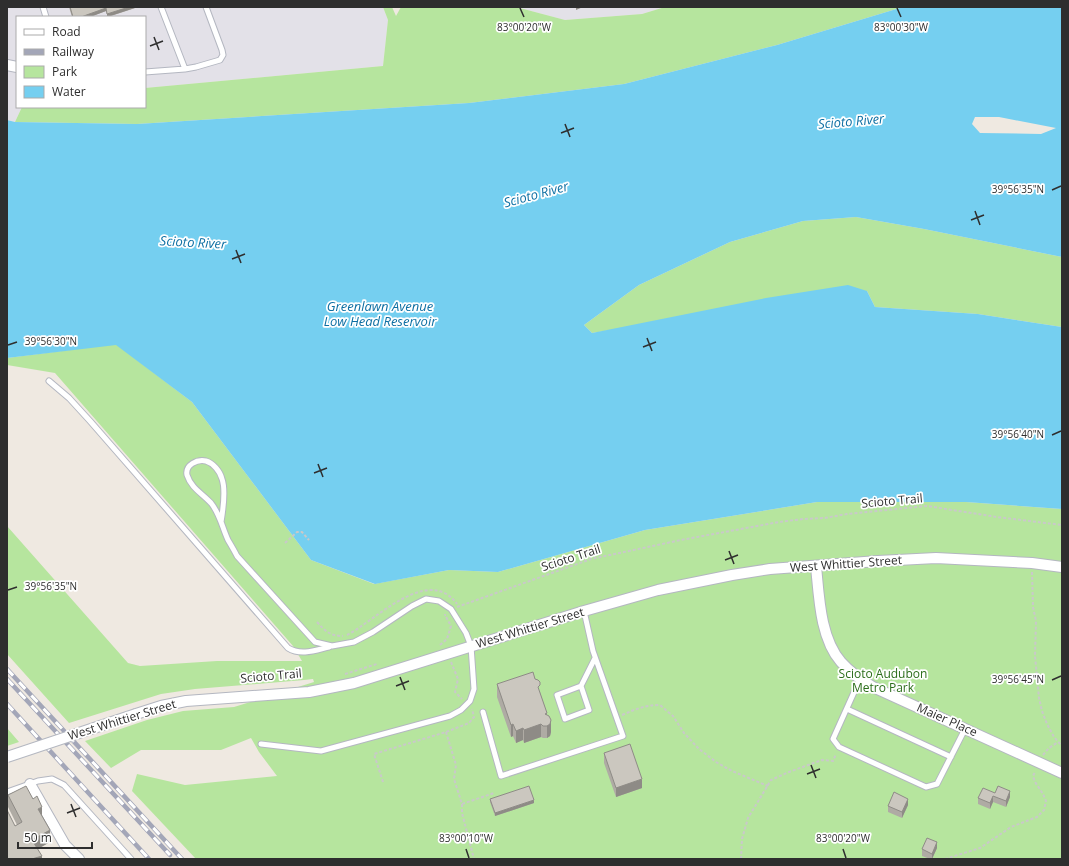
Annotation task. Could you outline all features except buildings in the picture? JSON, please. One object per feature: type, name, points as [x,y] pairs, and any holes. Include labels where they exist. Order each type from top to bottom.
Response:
[{"type":"street","name":"West Whittier Street","points":[[7,757],[161,706],[186,701],[286,694],[332,688],[354,683],[584,611],[658,590],[732,575],[770,569],[936,558],[1032,563],[1062,567]]},
{"type":"street","name":"Maier Place","points":[[816,566],[823,624],[828,640],[840,662],[860,680],[1062,773]]},
{"type":"street","points":[[30,784],[65,845],[79,859]]},
{"type":"lane","points":[[161,7],[185,69]]},
{"type":"lane","points":[[146,72],[185,69],[220,60],[223,55],[206,7]]},
{"type":"lane","points":[[49,381],[69,398],[90,421],[288,648],[299,652],[354,642],[373,632],[412,606],[426,600],[439,601],[451,609],[466,634],[470,646],[474,689],[470,701],[461,710],[450,716],[321,751],[261,744]]},
{"type":"lane","points":[[221,522],[223,509],[222,478],[218,470],[207,461],[200,460],[194,462],[189,466],[187,475],[199,492],[216,511],[228,539],[237,556],[314,642],[332,646]]},
{"type":"lane","points":[[483,712],[501,776],[623,736],[618,718],[593,652],[584,611]]},
{"type":"lane","points":[[581,686],[589,710],[566,719],[557,695],[581,686],[595,658]]},
{"type":"lane","points":[[860,680],[833,739],[839,747],[926,787],[937,784],[965,729]]},
{"type":"lane","points":[[847,709],[951,757]]},
{"type":"lane","points":[[7,792],[38,781],[52,779],[64,785],[131,859]]},
{"type":"path","name":"Scioto Trail","points":[[451,609],[591,559],[680,540],[779,522],[927,506],[1062,525]]},
{"type":"path","points":[[284,543],[297,532],[302,532],[309,540]]},
{"type":"path","points":[[1032,563],[1036,621],[1035,656],[1038,698],[1047,724],[1054,737],[1062,746]]},
{"type":"path","points":[[317,622],[326,632],[335,636],[345,636],[356,631],[406,596],[420,591],[442,591],[453,598],[459,606]]},
{"type":"path","points":[[440,646],[447,639],[451,626],[445,615],[451,609]]},
{"type":"path","points":[[340,675],[383,663]]},
{"type":"path","points":[[618,718],[633,710],[649,705],[660,705],[672,716],[698,749],[732,772],[768,786]]},
{"type":"path","points":[[446,732],[456,765],[454,779],[462,804],[462,813],[474,859]]},
{"type":"path","points":[[945,859],[980,848],[1012,827],[1037,817],[1044,810],[1046,801],[1033,776],[1039,763],[1049,748],[1058,742]]},
{"type":"path","points":[[741,859],[742,839],[748,818],[771,780],[822,760],[833,761],[839,747]]},
{"type":"path","points":[[462,804],[494,793]]},
{"type":"shaded area","points":[[7,7],[383,7],[388,20],[383,66],[146,88],[146,16],[16,16],[16,108],[22,108],[15,122],[7,120]]},
{"type":"shaded area","points":[[516,7],[665,7],[642,14],[565,20]]},
{"type":"green space","points":[[383,7],[392,7],[396,16],[401,7],[516,7],[565,20],[642,14],[665,7],[903,7],[777,45],[624,84],[469,103],[137,124],[15,122],[22,108],[146,108],[146,88],[383,66],[388,20]]},
{"type":"green space","points":[[856,217],[1062,257],[1062,327],[978,314],[875,307],[867,291],[592,333],[584,325],[639,285],[730,242],[803,221]]},
{"type":"green space","name":"Scioto Audubon Metro Park","points":[[116,344],[192,402],[311,560],[374,584],[449,570],[498,572],[645,530],[817,502],[966,502],[1062,509],[1062,859],[196,859],[132,791],[137,774],[185,785],[277,776],[259,752],[251,738],[221,750],[141,750],[111,768],[85,741],[147,720],[183,711],[234,707],[314,682],[313,679],[195,689],[161,694],[69,723],[7,654],[7,526],[128,663],[140,666],[217,661],[302,661],[293,646],[55,373],[7,365],[7,358]]},
{"type":"green space","points":[[7,728],[19,742],[7,746]]},
{"type":"water","name":"Greenlawn Avenue Low Head Reservoir","points":[[903,7],[1062,7],[1062,257],[856,217],[803,221],[730,242],[639,285],[584,325],[592,333],[766,298],[848,285],[867,291],[875,307],[978,314],[1062,327],[1062,509],[966,502],[817,502],[645,530],[498,572],[449,570],[375,584],[311,560],[192,402],[116,345],[7,358],[7,120],[15,122],[137,124],[469,103],[624,84],[777,45]],"holes":[[[975,117],[999,117],[1056,128],[1041,134],[980,133],[972,124]]]},
{"type":"railway","points":[[7,669],[182,859]]},
{"type":"railway","points":[[7,679],[170,855]]},
{"type":"railway","points":[[7,704],[149,859]]},
{"type":"water label","name":"Scioto River","points":[[851,121]]},
{"type":"water label","name":"Scioto River","points":[[536,194]]},
{"type":"water label","name":"Scioto River","points":[[193,242]]}]
